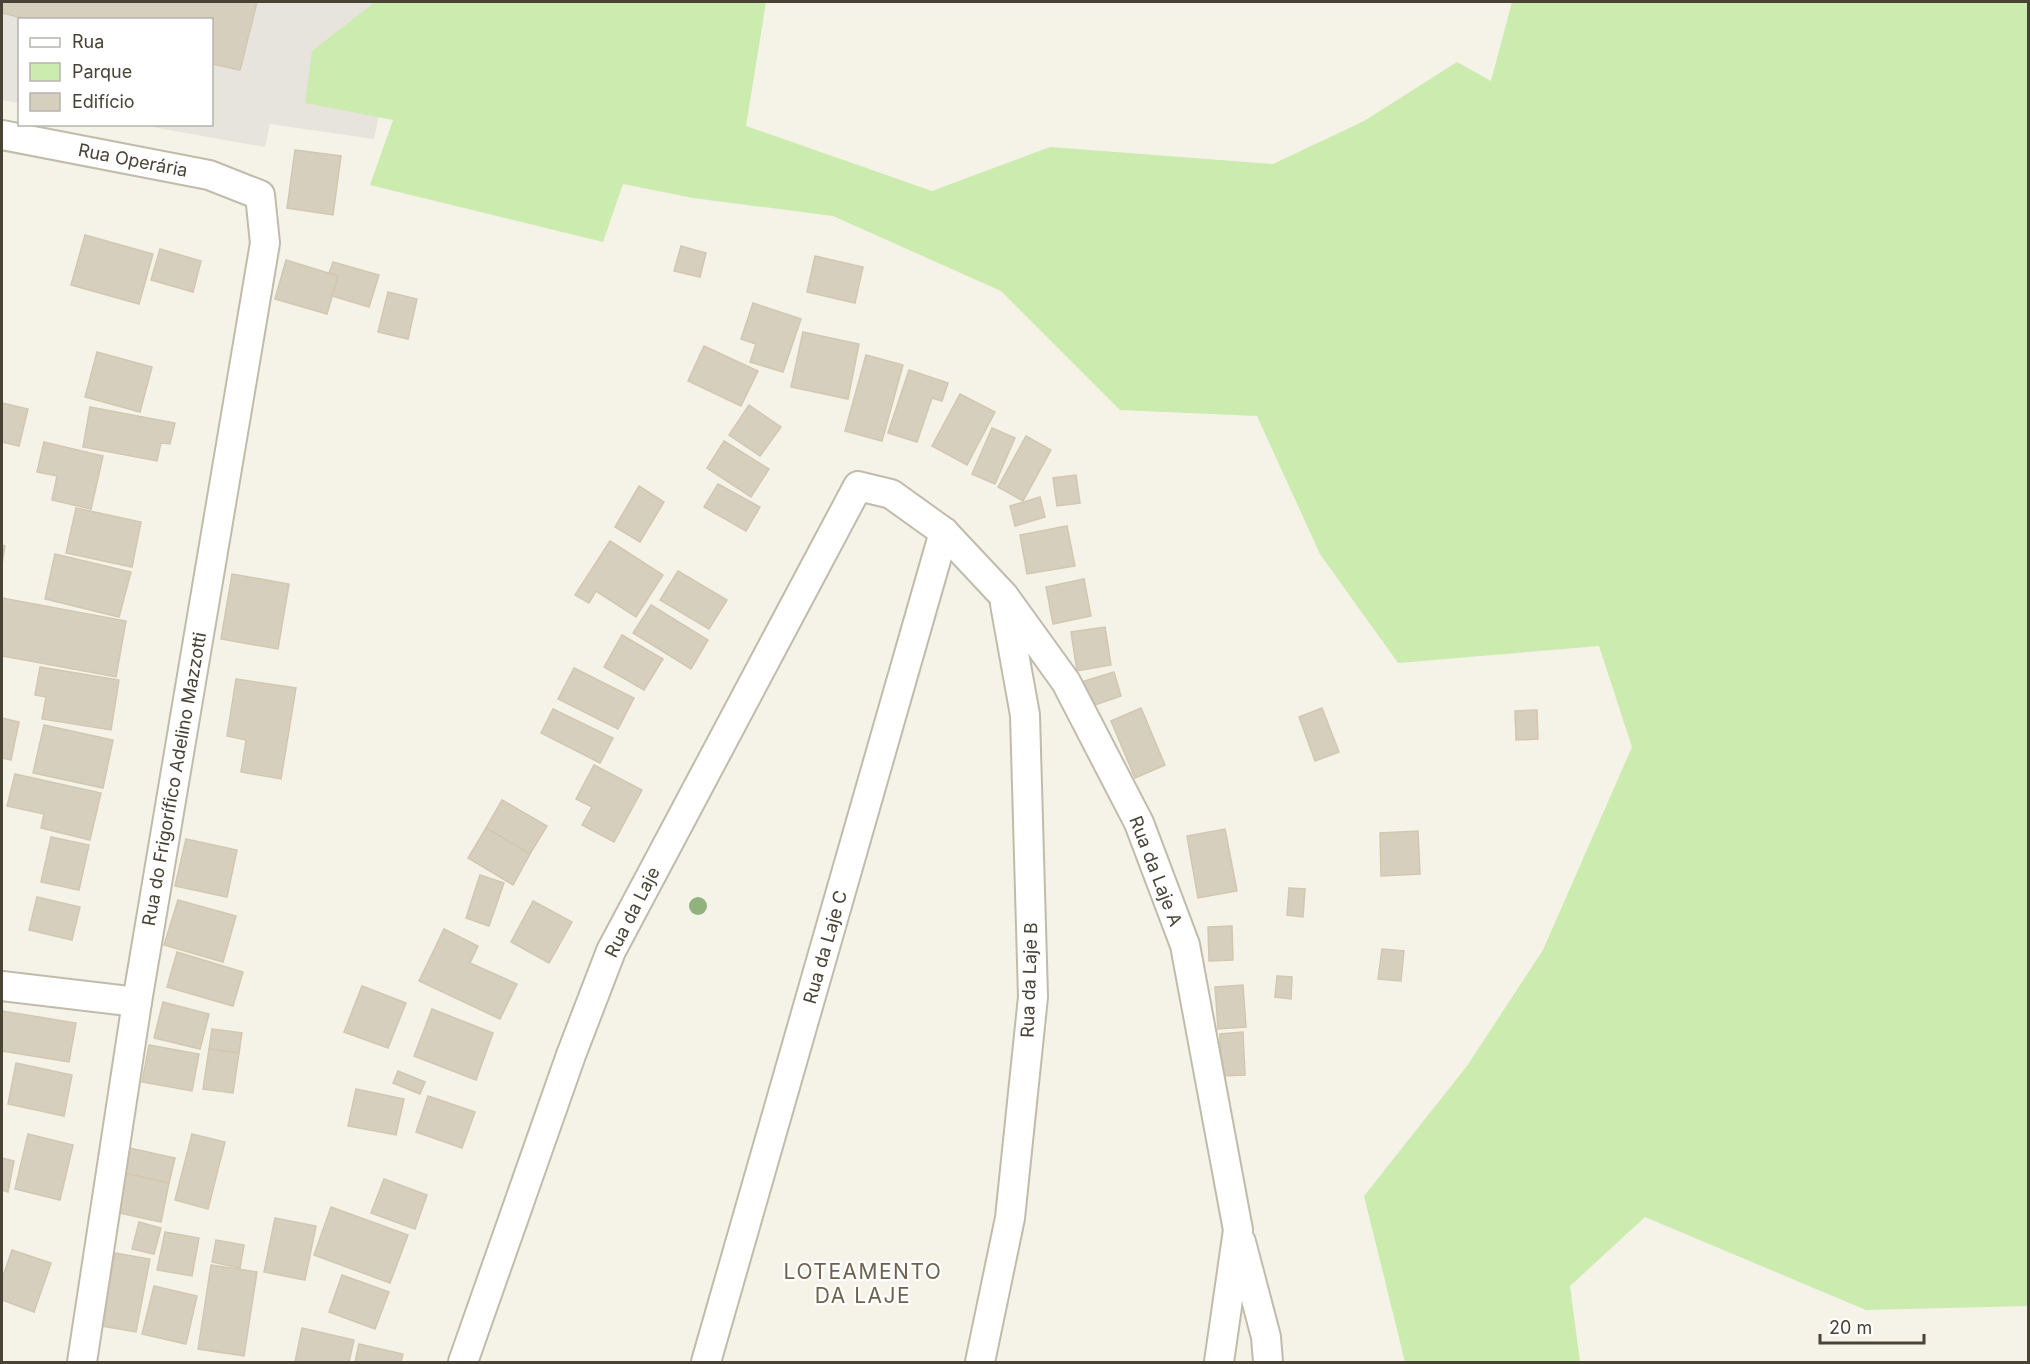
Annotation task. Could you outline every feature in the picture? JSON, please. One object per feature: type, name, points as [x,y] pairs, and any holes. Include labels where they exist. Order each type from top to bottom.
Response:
[{"type":"street","name":"Rua Operária","points":[[2,135],[209,175],[260,195]]},
{"type":"street","name":"Rua do Frigorífico Adelino Mazzotti","points":[[82,1362],[137,1002],[265,243],[260,195]]},
{"type":"street","name":"Rua da Laje A","points":[[858,486],[891,494],[944,532],[1004,596],[1066,682],[1139,823],[1185,945],[1238,1230],[1219,1362]]},
{"type":"street","name":"Rua da Laje","points":[[463,1362],[570,1055],[610,951],[858,486]]},
{"type":"street","name":"Rua da Laje C","points":[[706,1362],[944,532]]},
{"type":"street","name":"Rua da Laje B","points":[[980,1362],[1010,1218],[1033,997],[1025,715],[1004,596]]},
{"type":"street","points":[[2,986],[137,1002]]},
{"type":"street","points":[[1238,1230],[1266,1337],[1268,1362]]},
{"type":"shaded area","points":[[2,2],[402,2],[374,139],[270,124],[265,147],[147,126],[213,126],[213,18],[18,18],[18,103],[2,100]]},
{"type":"green space","points":[[375,2],[766,2],[746,126],[932,191],[1050,147],[1273,164],[1364,121],[1457,62],[1491,81],[1512,2],[2028,2],[2028,1306],[1866,1310],[1645,1217],[1570,1286],[1580,1362],[1405,1362],[1364,1196],[1467,1066],[1543,950],[1632,747],[1599,646],[1398,663],[1320,554],[1257,416],[1120,410],[1001,291],[833,216],[693,198],[623,184],[603,242],[370,185],[393,120],[305,103],[312,51]]},
{"type":"building","points":[[2,2],[257,2],[240,70],[213,64],[213,18],[22,18],[2,13]]},
{"type":"building","points":[[295,150],[341,156],[333,215],[287,208]]},
{"type":"building","points":[[85,235],[153,254],[139,304],[71,285]]},
{"type":"building","points":[[681,246],[706,253],[700,277],[674,271]]},
{"type":"building","points":[[160,249],[201,261],[193,292],[151,280]]},
{"type":"building","points":[[815,256],[863,267],[855,303],[807,292]]},
{"type":"building","points":[[286,260],[338,276],[327,314],[275,299]]},
{"type":"building","points":[[333,262],[379,275],[369,307],[332,296],[338,276],[329,273]]},
{"type":"building","points":[[388,292],[417,299],[408,339],[378,332]]},
{"type":"building","points":[[753,303],[801,319],[783,372],[750,362],[756,344],[741,339]]},
{"type":"building","points":[[803,332],[859,344],[848,399],[791,387]]},
{"type":"building","points":[[704,346],[758,371],[741,406],[688,381]]},
{"type":"building","points":[[97,352],[152,367],[140,412],[85,397]]},
{"type":"building","points":[[866,355],[903,365],[882,441],[845,431]]},
{"type":"building","points":[[909,370],[948,383],[942,401],[932,398],[917,442],[888,433]]},
{"type":"building","points":[[960,394],[995,412],[967,465],[932,446]]},
{"type":"building","points":[[2,403],[28,409],[19,446],[2,442]]},
{"type":"building","points":[[749,405],[781,427],[760,456],[729,435]]},
{"type":"building","points":[[90,407],[175,423],[170,444],[161,443],[157,461],[83,447]]},
{"type":"building","points":[[992,428],[1015,438],[995,484],[972,474]]},
{"type":"building","points":[[1026,436],[1051,450],[1023,501],[998,487]]},
{"type":"building","points":[[724,441],[769,469],[751,497],[707,468]]},
{"type":"building","points":[[44,442],[103,456],[91,509],[52,500],[57,476],[37,472]]},
{"type":"building","points":[[1076,475],[1080,503],[1057,506],[1053,478]]},
{"type":"building","points":[[718,484],[760,507],[746,531],[704,507]]},
{"type":"building","points":[[639,486],[664,502],[640,542],[615,527]]},
{"type":"building","points":[[1040,497],[1045,517],[1015,526],[1010,506]]},
{"type":"building","points":[[76,508],[141,522],[132,567],[66,553]]},
{"type":"building","points":[[1067,526],[1075,566],[1027,574],[1020,535]]},
{"type":"building","points":[[610,541],[663,575],[636,617],[596,591],[589,603],[575,595]]},
{"type":"building","points":[[2,545],[5,546],[2,564]]},
{"type":"building","points":[[55,554],[131,572],[119,617],[45,599]]},
{"type":"building","points":[[678,571],[727,600],[709,629],[660,600]]},
{"type":"building","points":[[232,574],[289,584],[278,649],[221,639]]},
{"type":"building","points":[[1084,579],[1091,616],[1053,624],[1046,587]]},
{"type":"building","points":[[2,598],[126,621],[116,677],[2,656]]},
{"type":"building","points":[[651,605],[708,640],[691,669],[633,633]]},
{"type":"building","points":[[1105,627],[1111,665],[1077,671],[1071,632]]},
{"type":"building","points":[[622,635],[663,659],[644,690],[604,667]]},
{"type":"building","points":[[40,667],[119,680],[111,730],[42,719],[46,697],[35,695]]},
{"type":"building","points":[[574,668],[634,698],[618,729],[558,699]]},
{"type":"building","points":[[1114,672],[1121,696],[1086,708],[1078,683]]},
{"type":"building","points":[[236,679],[296,688],[281,779],[241,772],[246,740],[227,736]]},
{"type":"building","points":[[1141,708],[1165,765],[1135,778],[1111,721]]},
{"type":"building","points":[[1322,708],[1339,752],[1315,761],[1299,717]]},
{"type":"building","points":[[553,709],[613,738],[600,763],[541,733]]},
{"type":"building","points":[[1537,710],[1538,739],[1516,740],[1515,711]]},
{"type":"building","points":[[2,718],[19,722],[11,760],[2,758]]},
{"type":"building","points":[[44,725],[113,740],[103,788],[33,773]]},
{"type":"building","points":[[594,765],[642,790],[614,842],[582,825],[592,807],[576,799]]},
{"type":"building","points":[[15,774],[101,793],[90,840],[41,828],[44,814],[7,806]]},
{"type":"building","points":[[502,800],[547,826],[530,854],[486,828]]},
{"type":"building","points":[[486,828],[530,854],[513,885],[468,858]]},
{"type":"building","points":[[1225,829],[1237,891],[1198,898],[1187,836]]},
{"type":"building","points":[[1418,831],[1420,874],[1381,876],[1380,833]]},
{"type":"building","points":[[51,837],[89,845],[79,890],[41,882]]},
{"type":"building","points":[[186,839],[237,850],[227,897],[175,886]]},
{"type":"building","points":[[480,875],[504,883],[489,926],[466,918]]},
{"type":"building","points":[[1289,888],[1305,889],[1303,917],[1287,915]]},
{"type":"building","points":[[37,897],[80,907],[72,940],[29,930]]},
{"type":"building","points":[[178,900],[236,916],[223,962],[164,945]]},
{"type":"building","points":[[533,901],[572,922],[549,963],[511,942]]},
{"type":"building","points":[[1232,926],[1233,960],[1209,961],[1208,927]]},
{"type":"building","points":[[444,929],[478,946],[470,963],[517,984],[500,1019],[419,981]]},
{"type":"building","points":[[1382,949],[1404,951],[1401,981],[1378,979]]},
{"type":"building","points":[[177,952],[243,972],[233,1006],[167,987]]},
{"type":"building","points":[[1277,976],[1292,977],[1291,999],[1275,997]]},
{"type":"building","points":[[1243,985],[1246,1027],[1218,1029],[1215,987]]},
{"type":"building","points":[[362,986],[406,1003],[388,1048],[344,1032]]},
{"type":"building","points":[[163,1002],[209,1014],[200,1049],[154,1038]]},
{"type":"building","points":[[432,1009],[493,1033],[476,1080],[414,1056]]},
{"type":"building","points":[[2,1011],[76,1023],[69,1062],[2,1051]]},
{"type":"building","points":[[212,1029],[242,1033],[239,1053],[209,1049]]},
{"type":"building","points":[[1243,1032],[1245,1075],[1221,1076],[1220,1034]]},
{"type":"building","points":[[149,1045],[199,1054],[192,1091],[142,1082]]},
{"type":"building","points":[[209,1049],[239,1053],[233,1093],[203,1089]]},
{"type":"building","points":[[16,1063],[72,1075],[64,1116],[8,1104]]},
{"type":"building","points":[[398,1071],[425,1082],[420,1094],[393,1083]]},
{"type":"building","points":[[356,1089],[404,1099],[396,1135],[348,1126]]},
{"type":"building","points":[[428,1096],[475,1112],[462,1148],[416,1132]]},
{"type":"building","points":[[28,1134],[73,1145],[60,1200],[15,1189]]},
{"type":"building","points":[[192,1134],[225,1142],[208,1209],[175,1200]]},
{"type":"building","points":[[125,1147],[175,1158],[169,1183],[119,1172]]},
{"type":"building","points":[[2,1158],[14,1161],[8,1192],[2,1190]]},
{"type":"building","points":[[119,1172],[169,1183],[161,1222],[110,1211]]},
{"type":"building","points":[[384,1179],[427,1195],[415,1229],[371,1213]]},
{"type":"building","points":[[331,1207],[408,1235],[390,1283],[314,1255]]},
{"type":"building","points":[[275,1218],[316,1226],[305,1280],[264,1272]]},
{"type":"building","points":[[139,1222],[161,1228],[154,1254],[132,1249]]},
{"type":"building","points":[[165,1232],[199,1238],[192,1276],[157,1270]]},
{"type":"building","points":[[216,1240],[244,1245],[240,1268],[212,1262]]},
{"type":"building","points":[[12,1250],[51,1263],[34,1312],[2,1300],[2,1279]]},
{"type":"building","points":[[115,1253],[150,1259],[136,1332],[101,1326]]},
{"type":"building","points":[[211,1265],[257,1272],[244,1356],[198,1349]]},
{"type":"building","points":[[342,1275],[389,1292],[375,1329],[329,1312]]},
{"type":"building","points":[[154,1286],[197,1296],[186,1344],[142,1334]]},
{"type":"building","points":[[302,1328],[354,1340],[349,1362],[295,1362]]},
{"type":"building","points":[[359,1344],[403,1354],[401,1362],[355,1362]]},
{"type":"district","name":"LOTEAMENTO DA LAJE","points":[[863,1283]]}]
